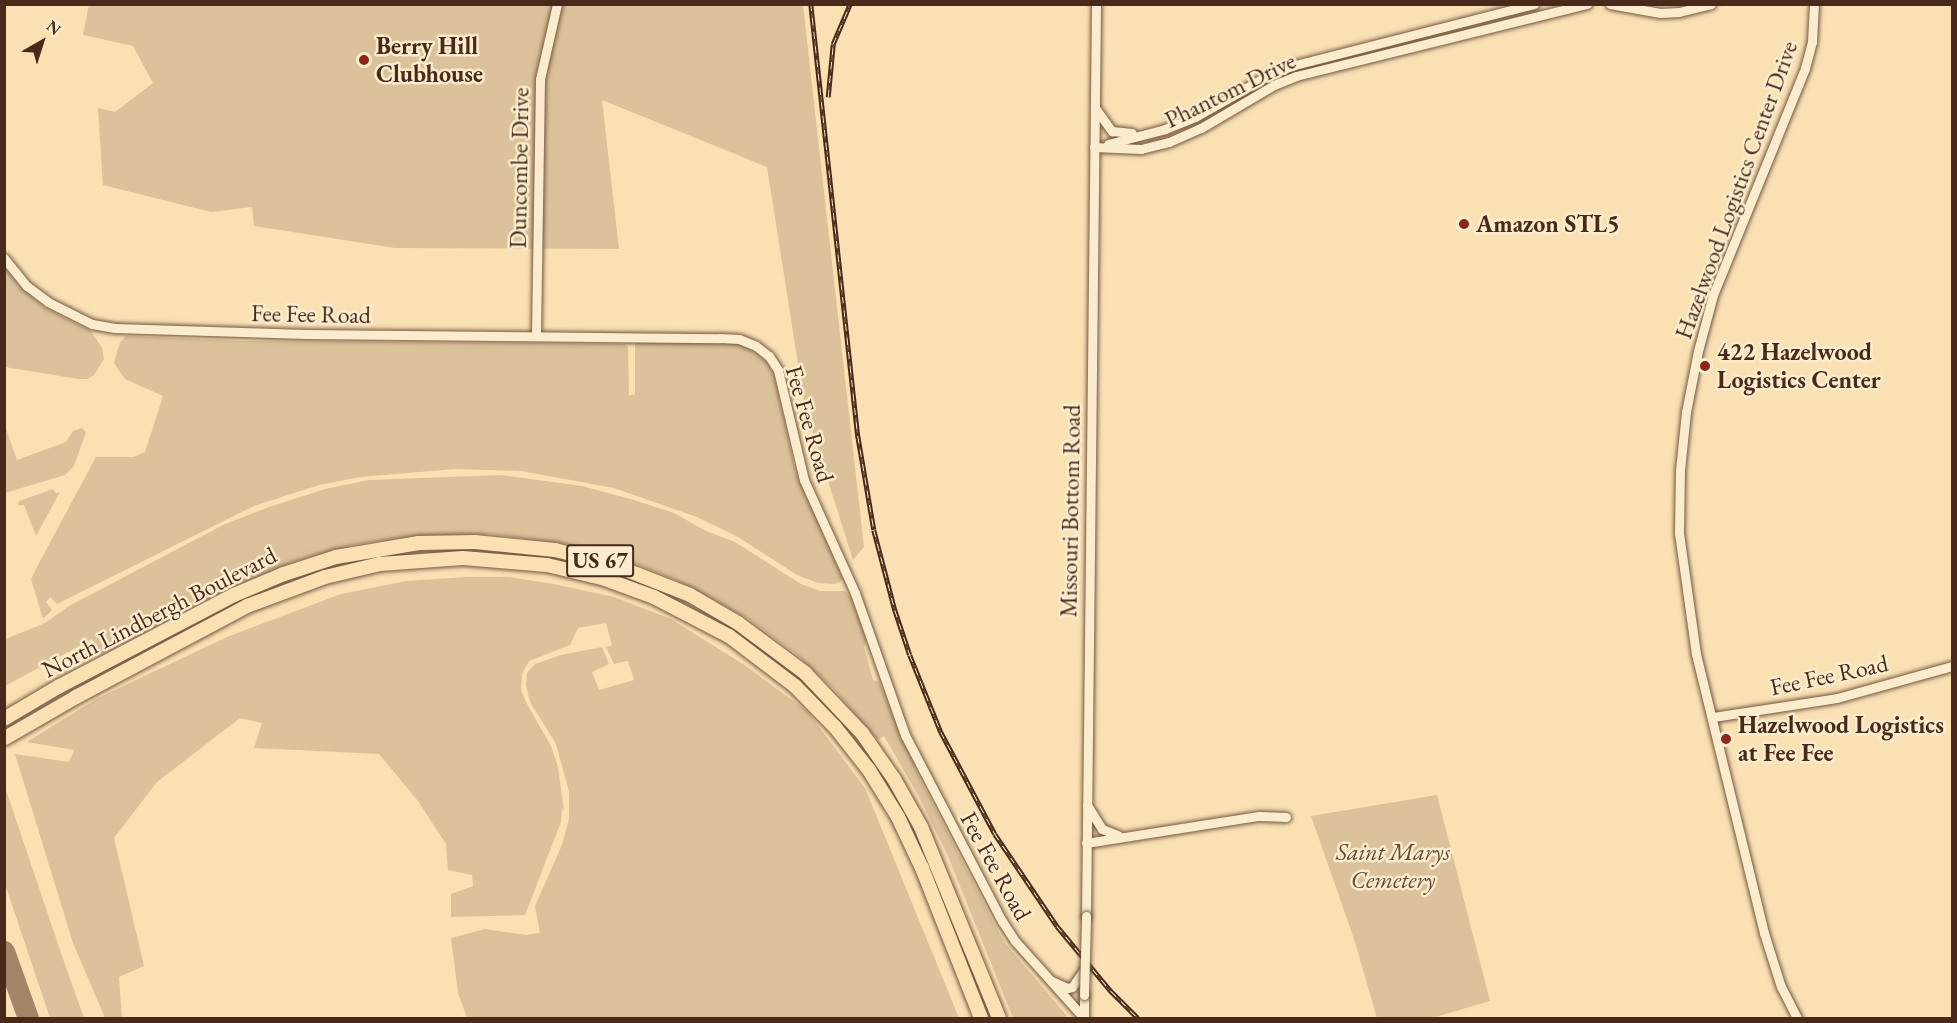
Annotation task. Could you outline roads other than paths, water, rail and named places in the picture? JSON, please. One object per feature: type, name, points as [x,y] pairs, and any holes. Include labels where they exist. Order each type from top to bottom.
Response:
[{"type":"highway","name":"North Lindbergh Boulevard","points":[[4,719],[58,687],[234,595],[284,574],[336,557],[409,544],[475,542],[555,550],[611,564],[690,595],[738,623],[804,673],[850,719],[894,779],[921,827],[999,1018]]},
{"type":"highway","name":"North Lindbergh Boulevard","points":[[5,738],[76,697],[247,606],[325,577],[389,563],[463,558],[547,565],[602,578],[663,600],[729,636],[795,686],[835,726],[869,770],[898,817],[922,868],[981,1018]]},
{"type":"street","name":"Duncombe Drive","points":[[536,335],[540,79],[557,4]]},
{"type":"street","name":"Missouri Bottom Road","points":[[1084,1018],[1096,4]]},
{"type":"street","name":"Phantom Drive","points":[[1094,147],[1159,131],[1195,117],[1269,75],[1291,66],[1534,4]]},
{"type":"street","name":"Phantom Drive","points":[[1094,147],[1141,148],[1169,141],[1201,128],[1274,85],[1296,76],[1587,4]]},
{"type":"street","points":[[1610,4],[1660,13],[1679,12],[1711,4]]},
{"type":"street","name":"Hazelwood Logistics Center Drive","points":[[1797,1018],[1781,987],[1764,933],[1696,654],[1679,533],[1680,470],[1686,412],[1698,351],[1713,296],[1805,68],[1812,42],[1814,4]]},
{"type":"street","points":[[1095,107],[1113,131],[1123,134],[1159,131]]},
{"type":"street","name":"Fee Fee Road","points":[[4,258],[27,286],[48,302],[92,324],[115,328],[306,334],[720,338],[739,339],[756,346],[769,356],[784,386],[804,480],[855,593],[905,735],[991,903],[1015,941],[1084,1018]]},
{"type":"street","name":"Fee Fee Road","points":[[1713,717],[1837,698],[1953,666]]},
{"type":"street","points":[[1086,804],[1102,829],[1124,836]]},
{"type":"street","points":[[1086,843],[1259,816],[1286,817]]},
{"type":"street","points":[[1046,977],[1067,988],[1072,987],[1084,970]]},
{"type":"railway","points":[[811,4],[858,436],[874,530],[895,610],[910,655],[941,732],[995,834],[1057,926],[1111,991],[1138,1018]]},
{"type":"railway","points":[[828,97],[833,44],[850,4]]},
{"type":"place","name":"Berry Hill Clubhouse","points":[[364,60]]},
{"type":"place","name":"Amazon STL5","points":[[1464,224]]},
{"type":"place","name":"422 Hazelwood Logistics Center","points":[[1705,366]]},
{"type":"place","name":"Hazelwood Logistics at Fee Fee","points":[[1726,739]]},
{"type":"park label","name":"Saint Marys Cemetery","points":[[1393,866]]}]
